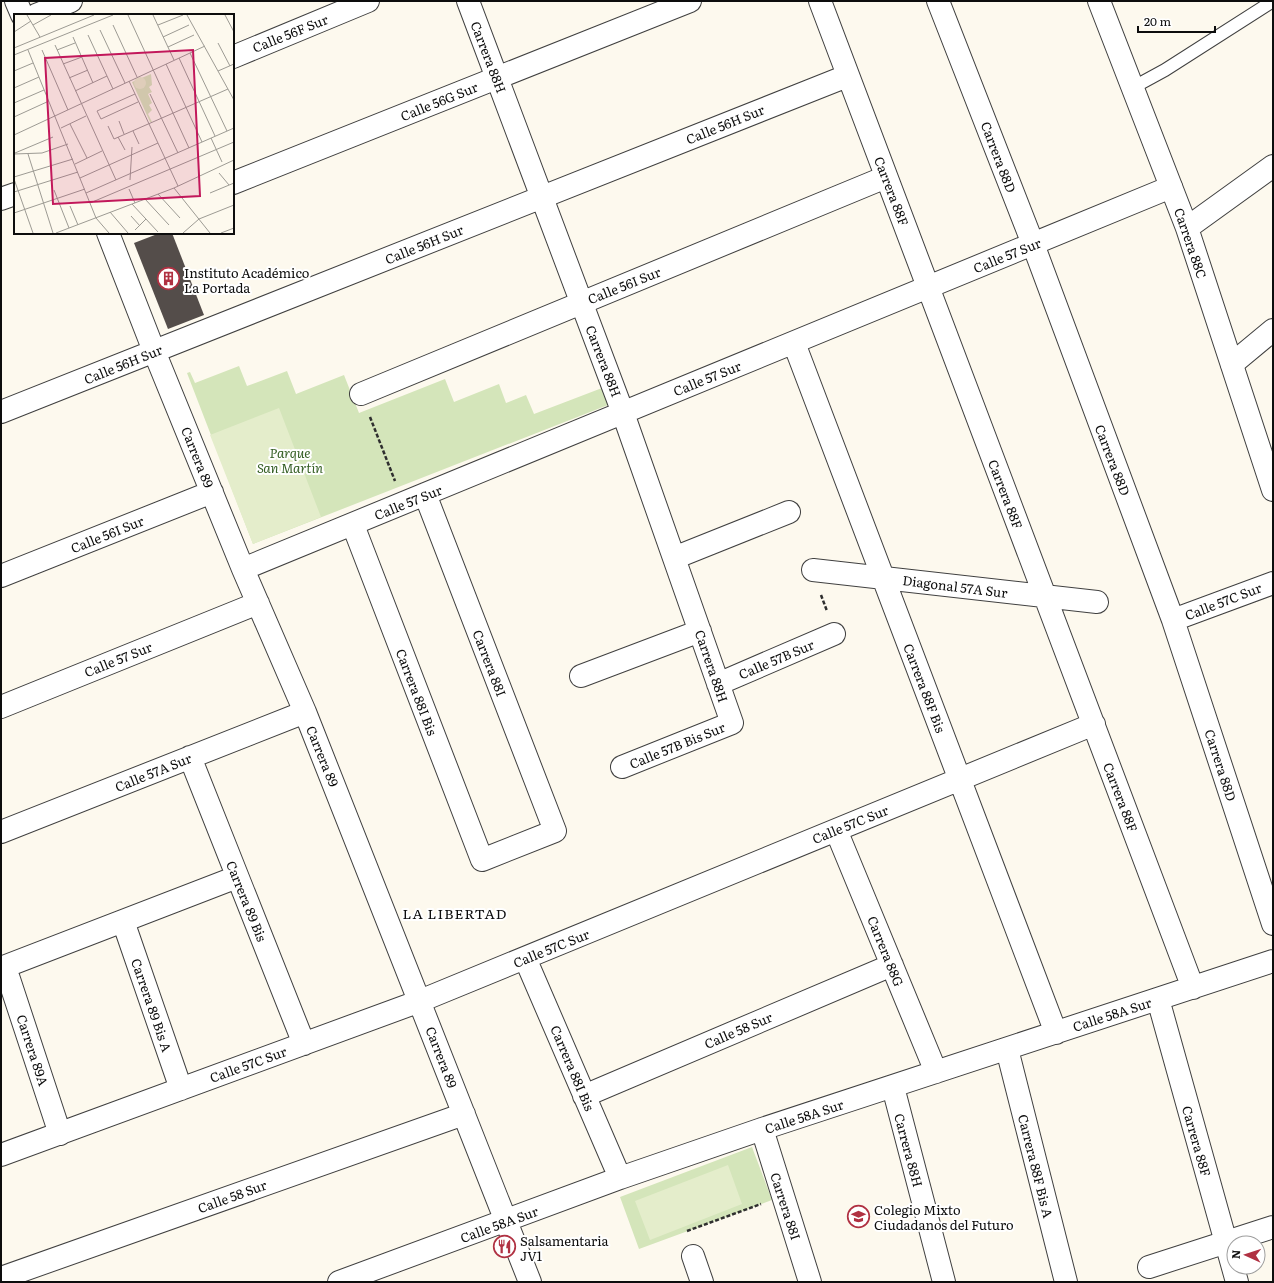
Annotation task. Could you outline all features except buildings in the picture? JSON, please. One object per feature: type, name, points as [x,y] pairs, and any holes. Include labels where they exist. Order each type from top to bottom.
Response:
[{"type":"street","points":[[16,1],[22,14]]},
{"type":"street","points":[[38,14],[70,1]]},
{"type":"street","name":"Calle 56F Sur","points":[[234,57],[368,1]]},
{"type":"street","name":"Carrera 88H","points":[[468,1],[623,413],[732,723]]},
{"type":"street","name":"Calle 56G Sur","points":[[234,183],[690,1]]},
{"type":"street","name":"Carrera 88F","points":[[820,1],[847,76],[1193,988]]},
{"type":"street","name":"Carrera 88D","points":[[938,1],[1033,244],[1173,620],[1273,924]]},
{"type":"street","name":"Carrera 88C","points":[[1098,1],[1187,228],[1272,482]]},
{"type":"street","name":"Calle 56H Sur","points":[[1,412],[847,76]]},
{"type":"street","points":[[1187,228],[1273,166]]},
{"type":"street","name":"Calle 56I Sur","points":[[361,394],[886,177]]},
{"type":"street","name":"Calle 57 Sur","points":[[243,570],[1171,187]]},
{"type":"street","points":[[1,199],[14,194]]},
{"type":"street","name":"Carrera 89","points":[[108,234],[243,570],[305,712],[530,1282]]},
{"type":"street","points":[[1232,364],[1273,330]]},
{"type":"street","name":"Carrera 88F Bis","points":[[794,343],[1056,1033]]},
{"type":"street","name":"Calle 56I Sur","points":[[1,576],[212,492]]},
{"type":"street","name":"Carrera 88I","points":[[425,494],[555,831],[482,860]]},
{"type":"street","points":[[674,558],[789,512]]},
{"type":"street","name":"Carrera 88I Bis","points":[[353,525],[482,860]]},
{"type":"street","name":"Diagonal 57A Sur","points":[[813,570],[1097,602]]},
{"type":"street","name":"Calle 57C Sur","points":[[1173,620],[1273,582]]},
{"type":"street","name":"Calle 57 Sur","points":[[1,706],[258,602]]},
{"type":"street","points":[[581,676],[700,631]]},
{"type":"street","name":"Calle 57B Sur","points":[[718,684],[834,634]]},
{"type":"street","name":"Calle 57A Sur","points":[[1,832],[305,712]]},
{"type":"street","name":"Calle 57B Bis Sur","points":[[622,768],[732,723]]},
{"type":"street","name":"Calle 57C Sur","points":[[1,1155],[420,1001],[1094,724]]},
{"type":"street","name":"Carrera 89 Bis","points":[[190,757],[304,1044]]},
{"type":"street","name":"Carrera 88G","points":[[836,830],[936,1072]]},
{"type":"street","points":[[3,967],[238,878]]},
{"type":"street","name":"Carrera 89 Bis A","points":[[123,921],[182,1089]]},
{"type":"street","name":"Carrera 88I Bis","points":[[525,958],[620,1178]]},
{"type":"street","name":"Calle 58A Sur","points":[[339,1282],[381,1275],[506,1222],[620,1178],[1273,961]]},
{"type":"street","name":"Calle 58 Sur","points":[[584,1096],[892,965]]},
{"type":"street","name":"Carrera 89A","points":[[3,967],[60,1134]]},
{"type":"street","name":"Carrera 88F","points":[[1158,999],[1226,1242]]},
{"type":"street","name":"Carrera 88F Bis A","points":[[1007,1049],[1066,1282]]},
{"type":"street","name":"Carrera 88H","points":[[893,1087],[944,1282]]},
{"type":"street","name":"Calle 58 Sur","points":[[1,1278],[464,1114]]},
{"type":"street","name":"Carrera 88I","points":[[762,1130],[810,1282]]},
{"type":"street","points":[[1248,1235],[1273,1227]]},
{"type":"street","points":[[1149,1267],[1226,1242]]},
{"type":"street","points":[[693,1256],[702,1282]]},
{"type":"lane","points":[[1132,88],[1165,70],[1273,1]]},
{"type":"path","points":[[361,394],[403,503]]},
{"type":"path","points":[[813,570],[834,634]]},
{"type":"path","points":[[683,1232],[783,1196]]},
{"type":"green space","name":"Parque San Martín","points":[[239,366],[247,386],[287,371],[296,394],[344,375],[359,413],[445,379],[454,402],[499,384],[506,403],[526,395],[534,414],[602,388],[608,405],[253,544],[187,373],[190,372],[195,383]]},
{"type":"green space","points":[[279,408],[321,517],[253,544],[210,435]]},
{"type":"green space","points":[[752,1147],[772,1200],[639,1249],[620,1197]]},
{"type":"green space","points":[[728,1165],[742,1204],[650,1240],[635,1201]]},
{"type":"place","name":"Instituto Académico La Portada","points":[[169,279]]},
{"type":"place","name":"Colegio Mixto Ciudadanos del Futuro","points":[[859,1216]]},
{"type":"place","name":"Salsamentaria JV1","points":[[505,1247]]},
{"type":"district","name":"LA LIBERTAD","points":[[455,913]]}]
